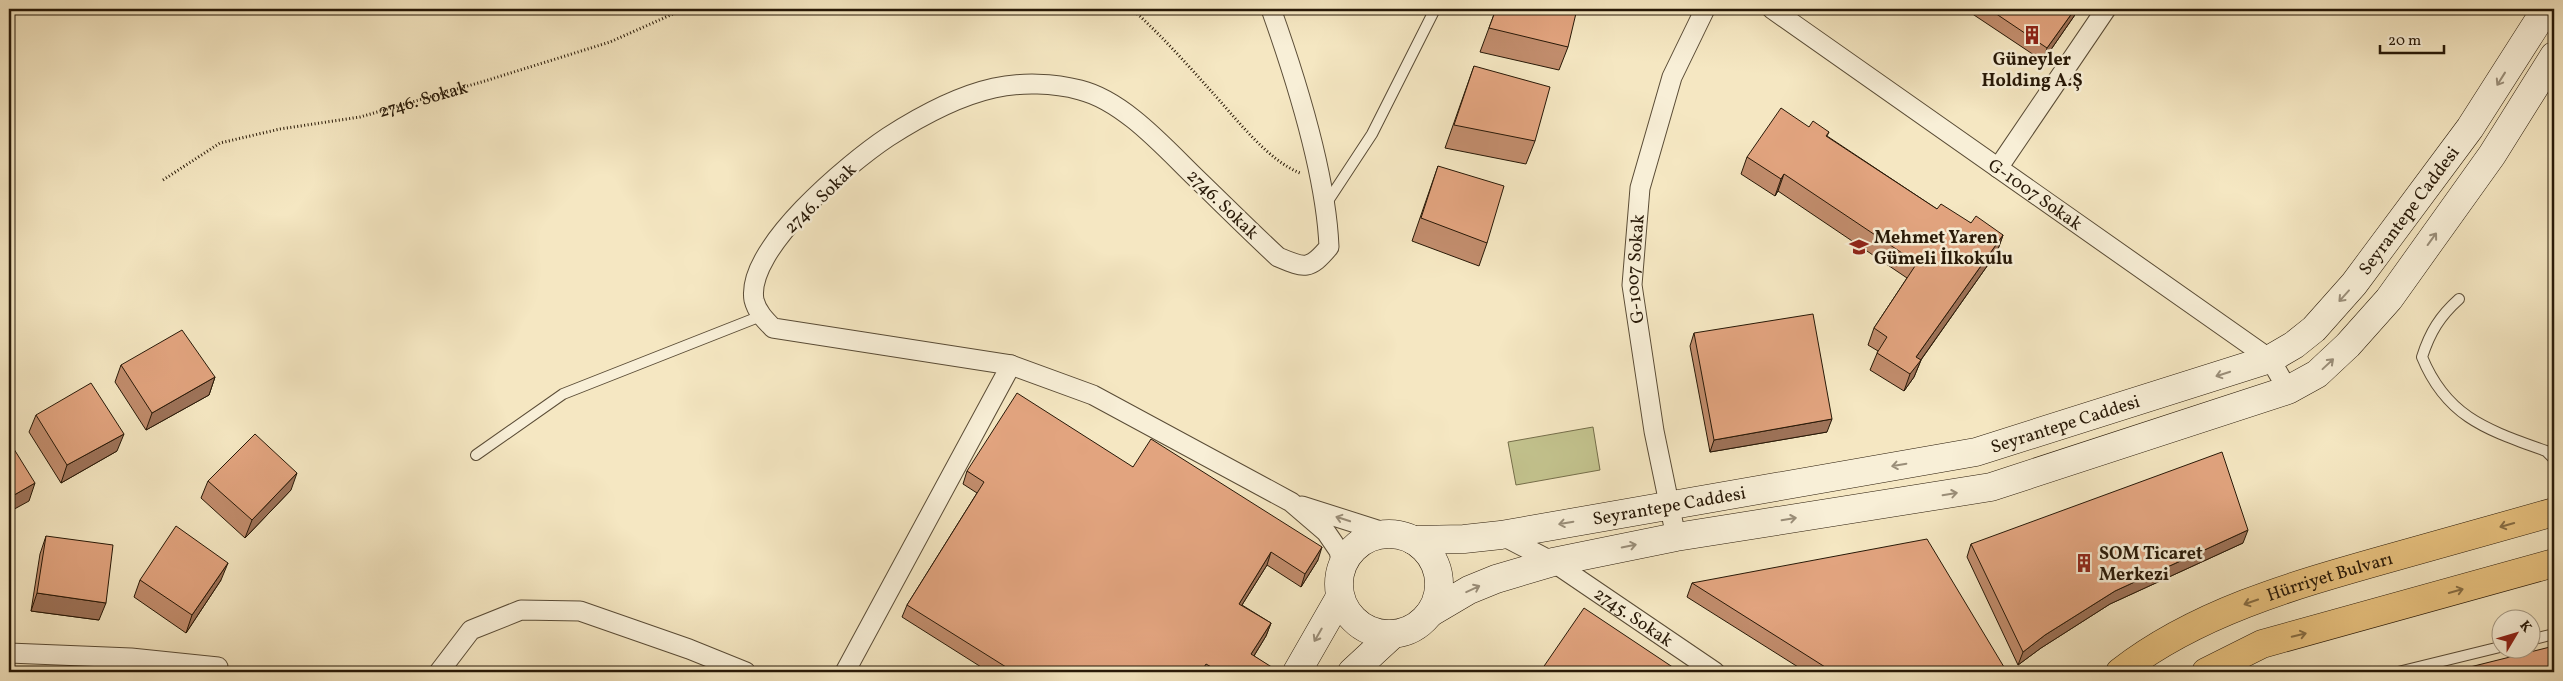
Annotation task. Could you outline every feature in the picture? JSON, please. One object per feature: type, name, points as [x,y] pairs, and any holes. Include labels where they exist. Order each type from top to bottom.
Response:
[{"type":"main road","name":"Seyrantepe Caddesi","points":[[1401,537],[1464,539],[1501,535],[1669,504],[1976,452],[2270,359],[2294,345],[2314,328],[2354,284],[2470,128],[2546,9]]},
{"type":"main road","name":"Seyrantepe Caddesi","points":[[1430,613],[1469,590],[1496,579],[1553,562],[1676,537],[1991,487],[2288,390],[2317,374],[2348,345],[2389,299],[2492,155],[2554,56]]},
{"type":"main road","name":"Hürriyet Bulvarı","points":[[2120,672],[2147,651],[2220,613],[2334,574],[2554,512]]},
{"type":"main road","points":[[1378,535],[1401,537],[1424,548],[1438,573],[1438,594],[1430,613],[1414,628],[1392,635],[1375,633],[1359,626],[1347,613],[1338,587],[1342,566],[1356,546],[1378,535]]},
{"type":"main road","points":[[2206,672],[2262,644],[2554,563]]},
{"type":"main road","points":[[1297,672],[1340,597]]},
{"type":"main road","points":[[1352,672],[1392,635]]},
{"type":"street","name":"2746. Sokak","points":[[761,316],[754,300],[755,280],[768,252],[794,218],[825,188],[888,137],[947,105],[994,88],[1038,84],[1081,90],[1118,108],[1168,150],[1278,257],[1300,266],[1316,263],[1329,247],[1326,204],[1305,120],[1271,9]]},
{"type":"street","name":"G-1007 Sokak","points":[[1676,537],[1654,430],[1632,285],[1640,188],[1672,77],[1705,9]]},
{"type":"street","name":"G-1007 Sokak","points":[[1772,9],[2270,359],[2288,390]]},
{"type":"street","points":[[1998,168],[2106,9]]},
{"type":"street","points":[[761,316],[773,328],[1011,365],[1093,394],[1291,502],[1401,537]]},
{"type":"street","points":[[845,672],[1011,365]]},
{"type":"street","points":[[1291,502],[1326,532],[1339,551],[1342,566]]},
{"type":"street","name":"2745. Sokak","points":[[1501,535],[1553,562],[1715,672]]},
{"type":"street","points":[[440,672],[472,630],[521,610],[580,611],[689,649],[746,672]]},
{"type":"street","points":[[9,653],[130,658],[218,667]]},
{"type":"lane","points":[[1326,204],[1372,134],[1435,9]]},
{"type":"lane","points":[[2459,299],[2441,315],[2430,334],[2422,357],[2431,376],[2461,413],[2476,424],[2546,451],[2554,458]]},
{"type":"lane","points":[[476,455],[563,394],[761,316]]},
{"type":"lane","points":[[2540,638],[2554,634]]},
{"type":"lane","points":[[2398,672],[2490,649]]},
{"type":"path","name":"2746. Sokak","points":[[163,180],[220,143],[280,129],[360,117],[485,81],[610,42],[684,9]]},
{"type":"path","points":[[1132,9],[1188,65],[1242,126],[1287,168],[1320,181]]},
{"type":"green space","points":[[1593,427],[1600,470],[1516,485],[1508,442]]},
{"type":"building","points":[[1496,9],[1577,9],[1568,47],[1489,28]]},
{"type":"building","points":[[1989,9],[2075,9],[2047,48]]},
{"type":"building","points":[[1474,66],[1550,87],[1535,141],[1454,125]]},
{"type":"building","points":[[1781,108],[1809,127],[1813,121],[1829,132],[1826,136],[1937,209],[1941,204],[1971,223],[1976,216],[2003,235],[1916,357],[1921,360],[1910,374],[1877,353],[1887,337],[1874,328],[1917,263],[1784,174],[1781,179],[1747,157]]},
{"type":"building","points":[[1438,166],[1504,186],[1487,243],[1421,218]]},
{"type":"building","points":[[1813,314],[1832,419],[1714,440],[1694,333]]},
{"type":"building","points":[[182,330],[215,377],[152,413],[121,365]]},
{"type":"building","points":[[91,383],[124,434],[67,465],[36,415]]},
{"type":"building","points":[[1017,393],[1133,467],[1151,439],[1322,547],[1305,574],[1271,552],[1239,604],[1271,623],[1251,654],[1278,672],[1220,672],[1206,664],[1201,672],[1014,672],[907,605],[984,482],[967,471]]},
{"type":"building","points":[[255,434],[297,473],[252,520],[208,481]]},
{"type":"building","points":[[9,441],[35,483],[9,498]]},
{"type":"building","name":"SOM Ticaret Merkezi","points":[[2222,452],[2248,530],[2115,591],[2045,635],[2023,652],[1971,544]]},
{"type":"building","points":[[176,526],[228,563],[192,615],[140,580]]},
{"type":"building","points":[[46,536],[113,545],[106,603],[37,593]]},
{"type":"building","points":[[1927,539],[2007,672],[1833,672],[1692,583]]},
{"type":"building","points":[[1584,608],[1680,672],[1540,672]]},
{"type":"building","points":[[2554,646],[2554,672],[2450,672],[2506,658],[2540,658],[2540,650]]},
{"type":"place","name":"Güneyler Holding A.Ş","points":[[2032,35]]},
{"type":"place","name":"Mehmet Yaren Gümeli İlkokulu","points":[[1859,247]]},
{"type":"place","name":"SOM Ticaret Merkezi","points":[[2084,563]]}]
